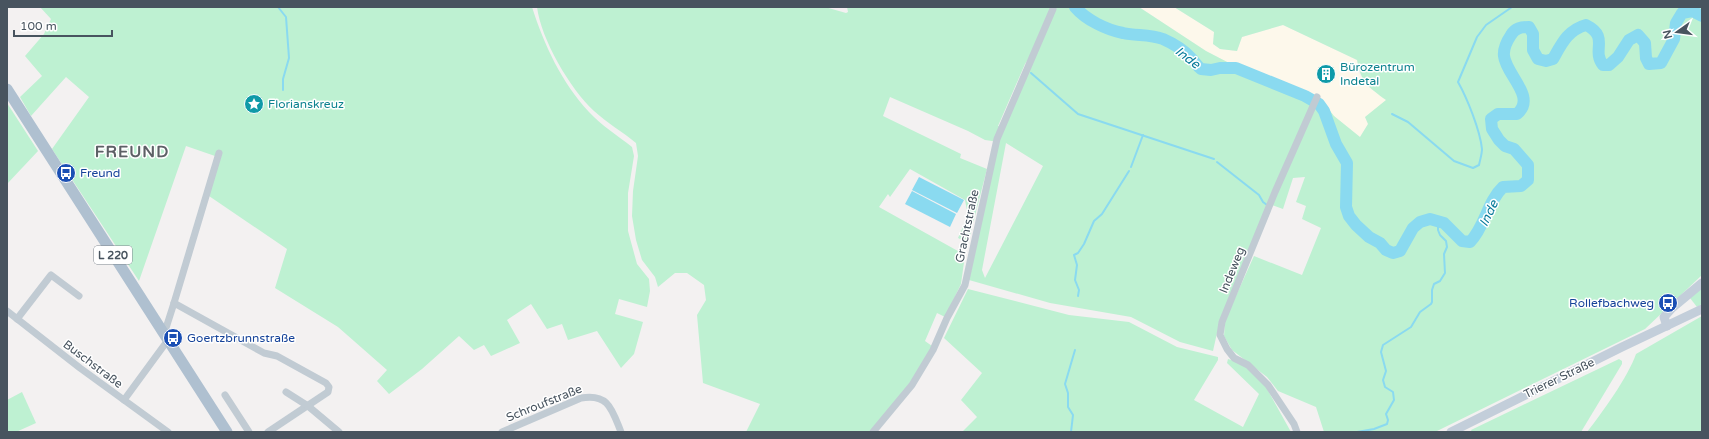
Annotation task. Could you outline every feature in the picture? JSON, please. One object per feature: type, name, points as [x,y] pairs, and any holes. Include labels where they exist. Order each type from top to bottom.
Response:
[{"type":"main road","name":"L 220","points":[[7,89],[227,432]]},
{"type":"main road","points":[[1667,326],[1664,317],[1672,308],[1702,284]]},
{"type":"main road","name":"Trierer Straße","points":[[1451,432],[1702,309]]},
{"type":"street","name":"Grachtstraße","points":[[873,432],[912,385],[932,350],[965,285],[997,139],[1053,9]]},
{"type":"street","name":"Indeweg","points":[[1297,432],[1294,424],[1268,385],[1248,365],[1234,358],[1222,342],[1220,335],[1222,322],[1274,192],[1317,97]]},
{"type":"street","points":[[162,330],[166,328],[219,153]]},
{"type":"street","points":[[17,319],[51,275],[79,296]]},
{"type":"street","points":[[174,303],[264,353],[277,356],[326,383],[329,387],[328,392],[268,432]]},
{"type":"street","name":"Buschstraße","points":[[7,311],[80,368],[168,432]]},
{"type":"street","points":[[124,400],[168,340]]},
{"type":"street","points":[[286,392],[308,406],[339,432]]},
{"type":"street","points":[[225,395],[249,432]]},
{"type":"street","name":"Schroufstraße","points":[[502,432],[581,398],[591,396],[600,397],[604,400],[611,409],[621,432]]},
{"type":"shaded area","points":[[1139,7],[1174,7],[1214,32],[1213,44],[1220,49],[1237,51],[1242,37],[1283,25],[1357,60],[1359,73],[1367,86],[1387,100],[1365,117],[1368,124],[1360,137],[1334,116],[1276,80],[1243,65],[1233,65],[1206,51]]},
{"type":"green space","points":[[40,7],[532,7],[548,49],[570,89],[594,117],[632,147],[634,156],[628,193],[628,231],[637,264],[649,279],[650,291],[647,307],[619,299],[615,314],[643,322],[634,354],[621,368],[597,331],[568,340],[562,324],[547,329],[531,304],[507,320],[520,343],[491,356],[484,345],[474,350],[459,336],[422,369],[389,394],[377,381],[387,370],[338,327],[275,288],[287,249],[209,196],[215,156],[186,146],[139,281],[52,149],[89,97],[66,77],[31,116],[20,97],[42,76],[25,56],[44,34],[51,19]]},
{"type":"green space","points":[[537,7],[825,7],[846,13],[848,12],[847,7],[1139,7],[1206,51],[1233,65],[1243,65],[1320,98],[1334,116],[1360,137],[1368,124],[1365,117],[1386,100],[1374,91],[1363,79],[1357,60],[1283,25],[1242,37],[1237,51],[1220,49],[1213,44],[1214,32],[1174,7],[1702,7],[1702,275],[1645,329],[1435,432],[1324,432],[1316,407],[1278,391],[1267,377],[1232,350],[1224,336],[1225,320],[1254,256],[1302,275],[1321,228],[1302,219],[1306,206],[1296,202],[1305,177],[1293,178],[1283,209],[1272,205],[1258,231],[1217,333],[1213,351],[1180,342],[1131,317],[1050,303],[969,280],[999,142],[985,140],[890,97],[883,116],[961,154],[960,158],[987,169],[968,243],[958,238],[968,216],[965,200],[910,169],[890,197],[888,194],[879,207],[965,255],[961,284],[945,317],[937,313],[925,341],[932,346],[911,384],[871,432],[746,432],[760,404],[703,383],[697,315],[706,300],[704,285],[687,273],[675,273],[658,287],[655,277],[642,260],[636,240],[632,216],[633,191],[638,156],[636,143],[604,120],[585,102],[566,77],[558,63],[544,34]],"holes":[[[1041,40],[1004,127],[998,126],[1025,64]],[[1006,143],[1043,166],[985,278],[982,270]]]},
{"type":"green space","points":[[7,103],[38,151],[7,184]]},
{"type":"green space","points":[[1702,288],[1702,304],[1697,307],[1690,298]]},
{"type":"green space","points":[[968,289],[1069,315],[1129,322],[1177,347],[1218,357],[1218,360],[1194,400],[1243,427],[1259,394],[1227,363],[1228,359],[1249,366],[1266,387],[1291,432],[962,432],[977,417],[961,400],[982,373],[944,338]]},
{"type":"green space","points":[[1702,316],[1702,432],[1587,432],[1621,384],[1636,354]]},
{"type":"green space","points":[[1619,359],[1622,361],[1622,364],[1581,432],[1472,432],[1471,430]]},
{"type":"green space","points":[[22,392],[36,423],[16,432],[7,432],[7,400]]},
{"type":"water","points":[[919,177],[964,200],[957,213],[912,190]]},
{"type":"water","points":[[912,191],[956,214],[950,227],[905,204]]},
{"type":"waterway","points":[[278,7],[286,17],[289,58],[283,79],[283,90]]},
{"type":"waterway","name":"Inde","points":[[1075,7],[1097,24],[1110,30],[1128,34],[1158,37],[1185,52],[1201,69],[1211,70],[1220,68],[1236,68],[1305,96],[1319,104],[1324,111],[1336,144],[1347,163],[1346,207],[1349,216],[1369,237],[1380,243],[1386,250],[1393,253],[1400,251],[1413,228],[1420,222],[1430,219],[1444,223],[1462,241],[1470,242],[1479,229],[1493,200],[1503,187],[1521,186],[1528,180],[1528,165],[1514,149],[1505,146],[1499,140],[1492,129],[1491,119],[1498,114],[1517,114],[1522,107],[1524,100],[1519,86],[1510,71],[1504,56],[1506,45],[1516,29],[1529,27],[1533,34],[1533,50],[1538,59],[1546,61],[1553,59],[1570,34],[1586,25],[1597,34],[1599,39],[1599,54],[1603,65],[1609,65],[1618,57],[1629,40],[1638,35],[1645,43],[1646,58],[1649,64],[1661,63],[1674,39],[1676,23],[1682,13],[1692,11],[1702,16]]},
{"type":"waterway","points":[[1392,114],[1408,122],[1454,161],[1473,168],[1479,165],[1482,149],[1479,133],[1469,105],[1458,82],[1477,37],[1486,25],[1512,7]]},
{"type":"waterway","points":[[1031,73],[1078,114],[1214,159]]},
{"type":"waterway","points":[[1131,167],[1143,135]]},
{"type":"waterway","points":[[1217,162],[1259,195],[1263,202],[1267,205]]},
{"type":"waterway","points":[[1078,296],[1079,290],[1075,280],[1077,265],[1074,255],[1078,253],[1084,244],[1094,221],[1102,214],[1129,171]]},
{"type":"waterway","points":[[1357,432],[1374,429],[1387,424],[1388,420],[1386,414],[1394,400],[1393,392],[1385,387],[1383,380],[1386,371],[1381,352],[1383,345],[1411,327],[1420,312],[1431,304],[1434,284],[1440,281],[1445,273],[1444,254],[1447,247],[1446,241],[1440,235],[1438,230],[1438,220]]},
{"type":"waterway","points":[[1071,432],[1073,415],[1068,407],[1068,393],[1065,384],[1075,350]]},
{"type":"place","name":"Bürozentrum Indetal","points":[[1326,74]]},
{"type":"place","name":"Florianskreuz","points":[[254,104]]},
{"type":"place","name":"Freund","points":[[66,173]]},
{"type":"place","name":"Rollefbachweg","points":[[1668,303]]},
{"type":"place","name":"Goertzbrunnstraße","points":[[173,338]]},
{"type":"district","name":"FREUND","points":[[132,151]]}]
